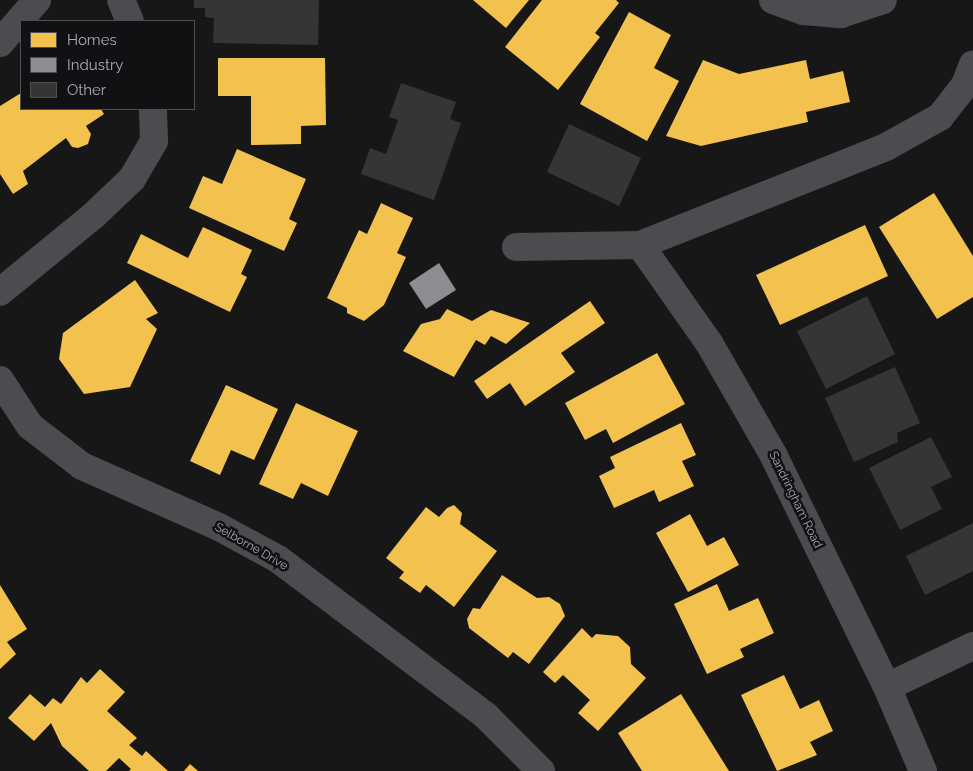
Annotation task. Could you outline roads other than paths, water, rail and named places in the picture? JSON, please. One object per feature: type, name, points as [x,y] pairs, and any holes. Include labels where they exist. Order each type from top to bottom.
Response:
[{"type":"street","points":[[0,43],[37,0]]},
{"type":"street","points":[[122,0],[130,20]]},
{"type":"street","points":[[773,0],[804,11],[841,14],[884,0]]},
{"type":"street","points":[[516,247],[640,245],[886,147],[940,117],[965,85],[973,64]]},
{"type":"street","points":[[0,292],[94,215],[132,178],[154,141],[153,110]]},
{"type":"street","name":"Sandringham Road","points":[[640,245],[709,343],[774,456],[887,687],[923,771]]},
{"type":"street","name":"Selborne Drive","points":[[0,380],[30,426],[82,466],[218,527],[278,559],[486,716],[541,771]]},
{"type":"street","points":[[887,687],[973,646]]}]
